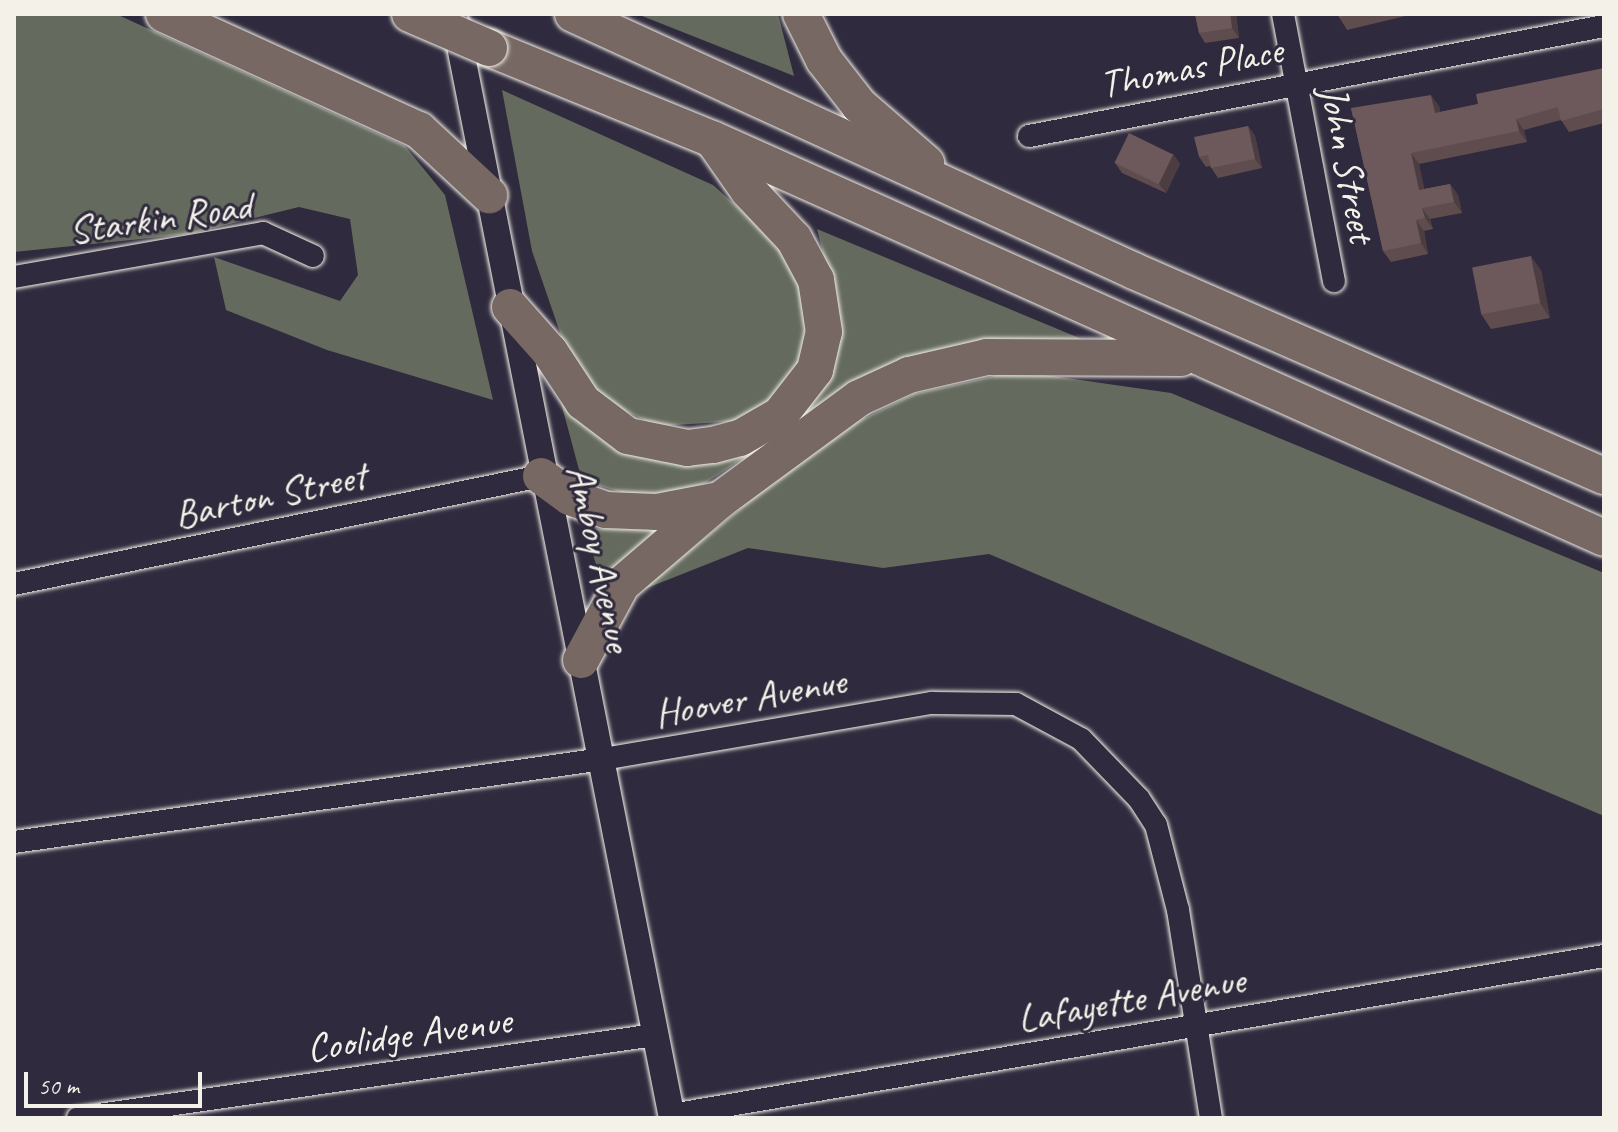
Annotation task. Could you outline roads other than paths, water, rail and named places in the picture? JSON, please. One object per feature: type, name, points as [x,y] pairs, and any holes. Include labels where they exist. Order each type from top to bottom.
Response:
[{"type":"highway","points":[[164,14],[419,130],[489,195]]},
{"type":"highway","points":[[410,14],[712,139],[1604,538]]},
{"type":"highway","points":[[573,14],[958,191],[1604,476]]},
{"type":"highway","points":[[801,14],[824,60],[859,105],[958,191]]},
{"type":"highway","points":[[510,307],[550,352],[583,402],[628,436],[687,448],[713,445],[740,438],[780,415],[815,370],[824,332],[816,280],[794,239],[748,190],[712,139]]},
{"type":"highway","points":[[581,660],[622,584],[720,500],[859,398],[909,375],[987,357],[1038,354],[1199,359]]},
{"type":"highway","points":[[541,476],[570,497],[606,510],[657,512],[720,500]]},
{"type":"street","name":"Amboy Avenue","points":[[453,14],[541,476],[603,759],[671,1117]]},
{"type":"street","name":"John Street","points":[[1283,14],[1334,281]]},
{"type":"street","name":"Thomas Place","points":[[1029,136],[1604,26]]},
{"type":"street","name":"Starkin Road","points":[[14,277],[263,233],[313,256]]},
{"type":"street","name":"Barton Street","points":[[14,584],[541,476]]},
{"type":"street","name":"Hoover Avenue","points":[[14,842],[603,759],[932,703],[1016,704],[1081,739],[1139,799],[1156,825],[1178,910],[1211,1118]]},
{"type":"street","name":"Lafayette Avenue","points":[[671,1117],[1604,956]]},
{"type":"street","name":"Coolidge Avenue","points":[[78,1118],[655,1035]]}]
